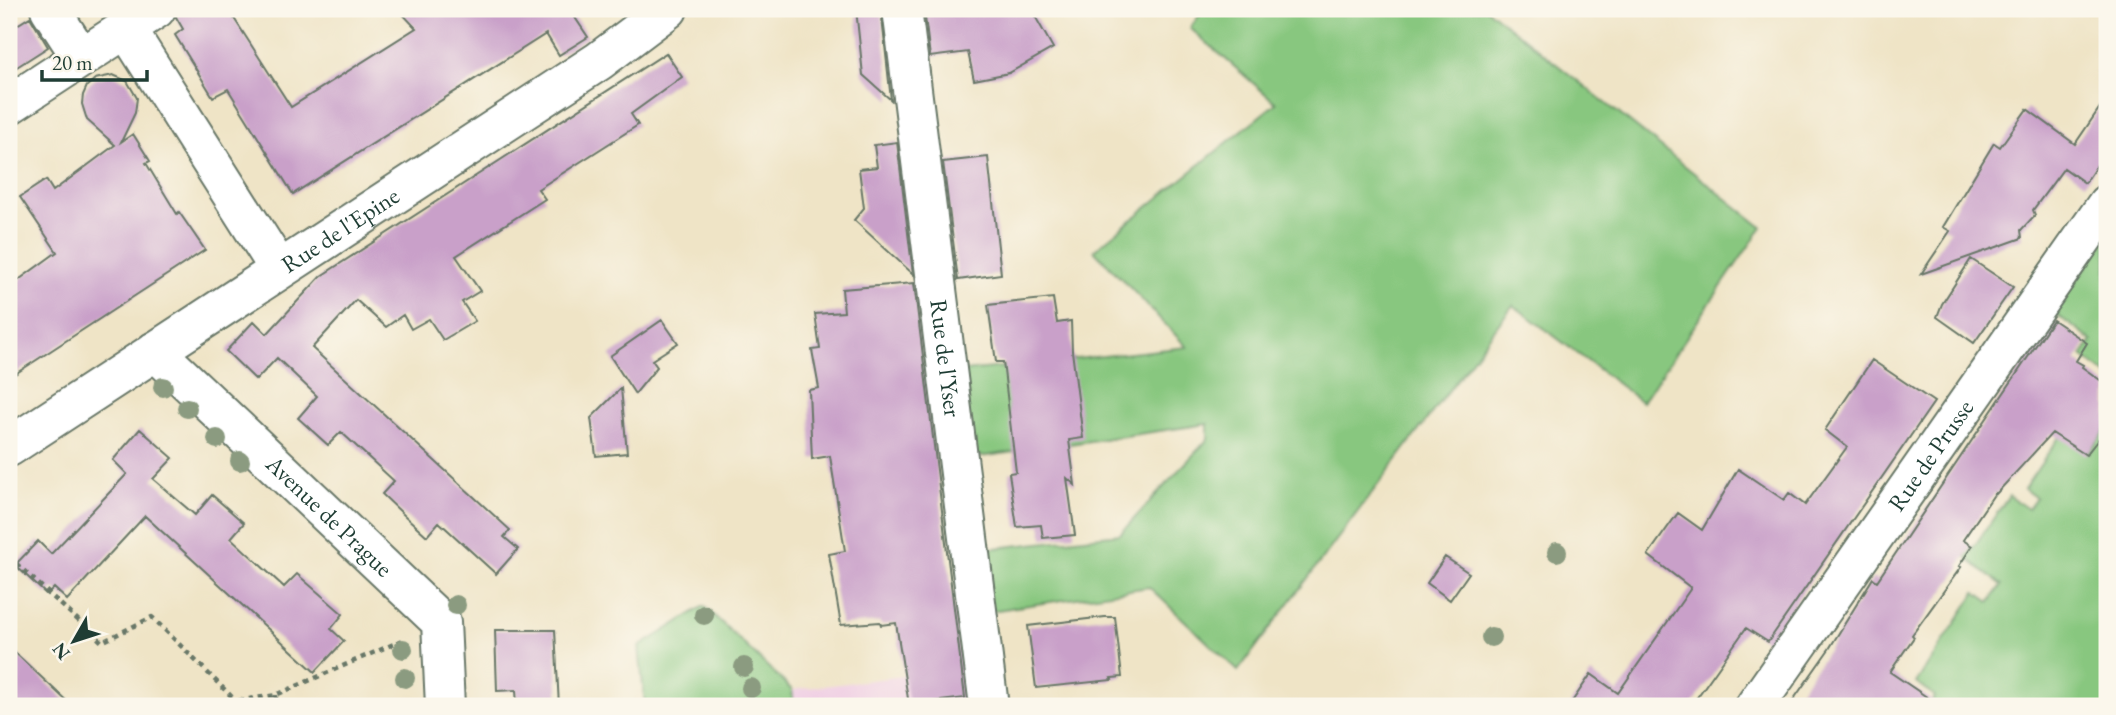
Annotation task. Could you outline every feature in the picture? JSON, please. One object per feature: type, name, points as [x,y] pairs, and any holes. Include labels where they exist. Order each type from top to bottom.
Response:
[{"type":"street","points":[[50,9],[81,57]]},
{"type":"street","name":"Rue de l'Epine","points":[[9,447],[599,61],[668,9]]},
{"type":"street","name":"Rue de l'Yser","points":[[902,9],[989,706]]},
{"type":"street","points":[[9,105],[141,18],[279,270]]},
{"type":"street","name":"Rue de Prusse","points":[[1755,706],[2107,204]]},
{"type":"street","name":"Avenue de Prague","points":[[155,351],[441,622]]},
{"type":"street","points":[[441,622],[445,706]]},
{"type":"path","points":[[9,557],[102,642],[152,617],[236,701]]},
{"type":"path","points":[[231,706],[236,701],[276,695],[441,622]]},
{"type":"path","points":[[276,695],[276,706]]},
{"type":"shaded area","points":[[704,606],[792,690],[967,668],[972,706],[645,706],[639,647]]},
{"type":"green space","points":[[1204,9],[1487,9],[1762,227],[1642,402],[1513,305],[1238,671],[1149,587],[977,613],[969,551],[1120,534],[1208,439],[1208,424],[958,460],[947,373],[1187,347],[1094,250],[1276,103],[1190,28]]},
{"type":"green space","points":[[2107,238],[2107,375],[2082,356],[2092,341],[2053,312]]},
{"type":"green space","points":[[2107,428],[2107,706],[1929,706],[1935,696],[1916,683],[1976,592],[1990,602],[2002,585],[1966,558],[2009,496],[2028,509],[2036,498],[2024,489],[2062,433],[2089,453]]},
{"type":"green space","points":[[704,606],[792,690],[794,706],[645,706],[639,647]]},
{"type":"building","points":[[178,9],[228,9],[291,107],[416,28],[398,9],[586,9],[574,16],[588,37],[559,55],[546,34],[293,194],[228,89],[213,97],[175,35],[183,29],[176,17]]},
{"type":"building","points":[[856,9],[881,9],[891,100],[863,75]]},
{"type":"building","points":[[924,9],[1031,9],[1053,48],[1009,73],[974,80],[968,52],[930,57]]},
{"type":"building","points":[[30,17],[48,47],[9,72],[9,30]]},
{"type":"building","points":[[666,53],[682,77],[631,114],[638,125],[538,189],[545,199],[456,256],[480,291],[462,302],[475,321],[443,340],[429,319],[411,329],[403,315],[386,327],[356,300],[312,348],[510,530],[504,537],[518,549],[496,574],[439,522],[427,536],[404,515],[382,494],[394,481],[341,432],[328,445],[298,418],[317,396],[277,358],[256,380],[226,351],[254,321],[267,334],[321,276]]},
{"type":"building","points":[[113,75],[127,81],[137,98],[135,113],[121,142],[133,134],[150,161],[146,163],[177,214],[179,212],[205,250],[9,378],[9,287],[57,252],[20,197],[46,180],[53,191],[115,145],[87,120],[82,104],[87,86],[95,79]]},
{"type":"building","points":[[2107,97],[2107,150],[2085,183],[2064,168],[2033,210],[2035,215],[2021,230],[2022,238],[1921,274],[1950,231],[1943,227],[1994,143],[2000,147],[2027,109],[2075,144]]},
{"type":"building","points":[[897,142],[913,274],[854,220],[864,208],[859,169],[877,167],[874,145]]},
{"type":"building","points":[[988,157],[1001,274],[958,280],[943,162]]},
{"type":"building","points":[[1971,259],[2013,287],[1974,343],[1937,317],[1942,304]]},
{"type":"building","points":[[914,283],[965,698],[909,705],[896,623],[841,625],[829,554],[845,551],[830,456],[812,459],[809,390],[819,388],[812,350],[820,349],[815,314],[844,312],[842,289]]},
{"type":"building","points":[[1053,298],[1057,323],[1071,321],[1083,438],[1069,440],[1075,485],[1067,478],[1075,535],[1043,538],[1041,525],[1017,527],[1009,473],[1016,472],[1003,362],[996,362],[988,305]]},
{"type":"building","points":[[662,320],[678,343],[652,360],[657,367],[635,394],[610,356]]},
{"type":"building","points":[[2053,320],[2087,343],[2076,361],[2107,385],[2107,428],[2086,455],[2052,433],[1995,493],[1963,540],[1972,546],[1959,566],[1961,567],[1912,635],[1914,637],[1890,672],[1940,706],[1789,706],[1829,649],[1873,578],[1877,581]]},
{"type":"building","points":[[1872,360],[1934,402],[1768,642],[1746,628],[1691,706],[1569,706],[1591,674],[1618,693],[1691,588],[1648,555],[1678,513],[1702,530],[1738,469],[1784,500],[1789,493],[1805,505],[1847,447],[1825,430]]},
{"type":"building","points":[[621,388],[627,453],[596,456],[591,418]]},
{"type":"building","points":[[140,429],[173,458],[153,479],[195,515],[212,495],[244,523],[231,538],[284,587],[297,574],[343,614],[331,629],[344,641],[315,672],[145,516],[67,600],[54,588],[47,595],[15,565],[38,541],[51,554],[127,474],[113,460]]},
{"type":"building","points":[[1445,557],[1469,573],[1450,600],[1427,583]]},
{"type":"building","points":[[1115,617],[1122,677],[1036,688],[1028,626]]},
{"type":"building","points":[[495,630],[555,630],[559,706],[517,706],[516,690],[497,691]]},
{"type":"building","points":[[9,647],[39,675],[72,706],[9,706]]}]
